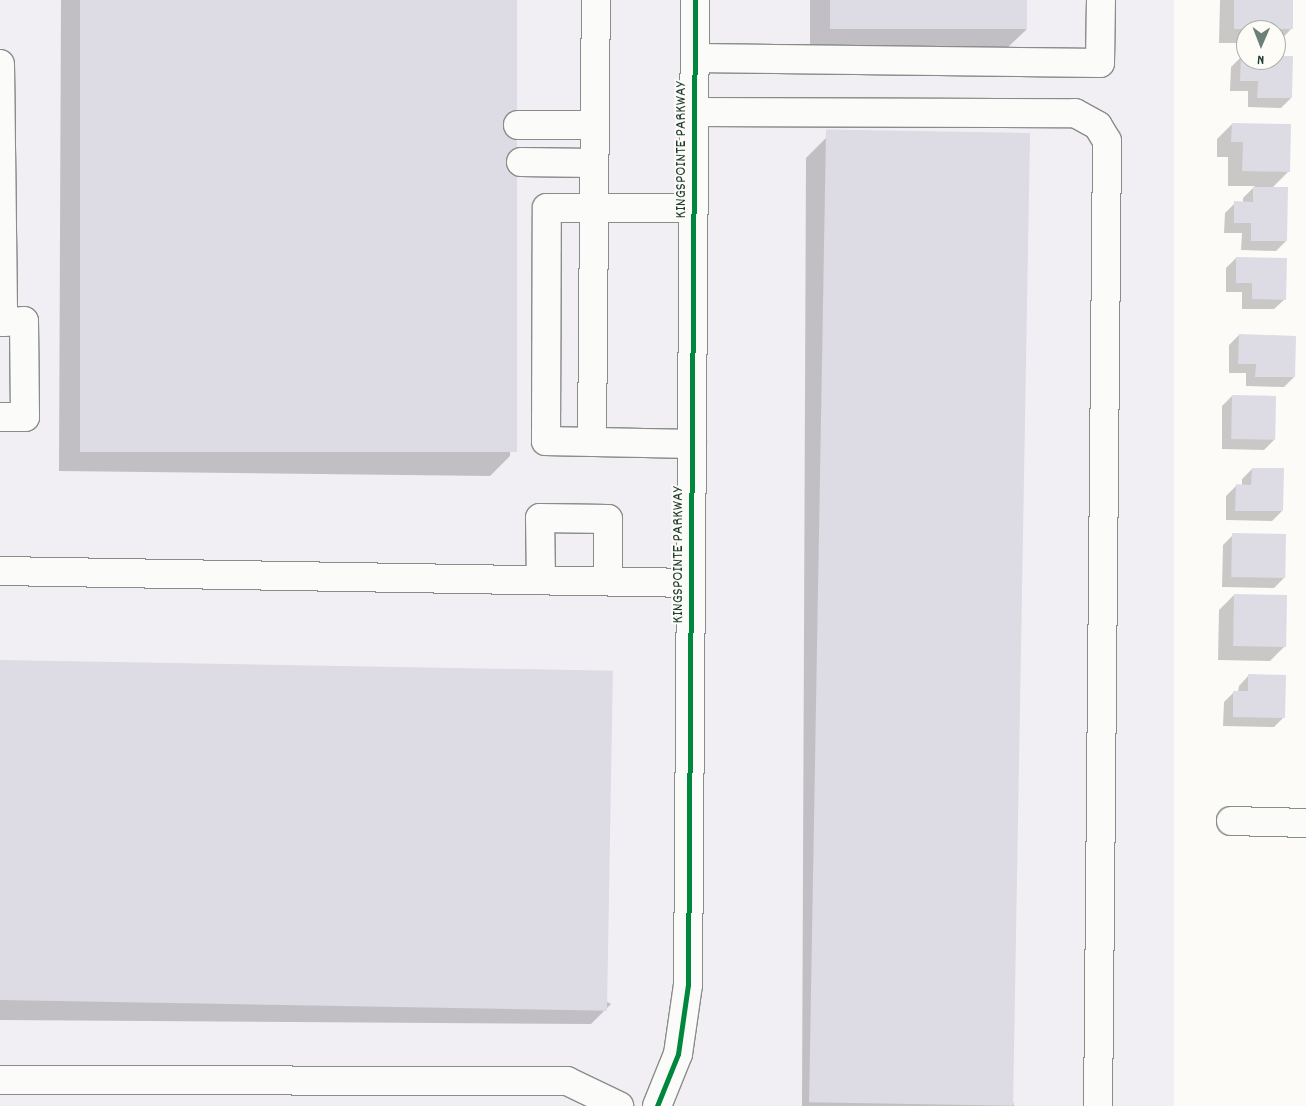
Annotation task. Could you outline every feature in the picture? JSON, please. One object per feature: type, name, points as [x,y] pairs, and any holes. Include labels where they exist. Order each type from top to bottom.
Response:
[{"type":"street","points":[[592,442],[596,0]]},
{"type":"street","name":"KINGSPOINTE PARKWAY","points":[[657,1106],[678,1054],[688,985],[695,0]]},
{"type":"street","points":[[695,58],[1100,63],[1101,0]]},
{"type":"street","points":[[0,64],[2,322],[24,321],[25,417],[0,417]]},
{"type":"street","points":[[694,112],[1075,113],[1098,126],[1107,141],[1098,1106]]},
{"type":"street","points":[[518,125],[595,125]]},
{"type":"street","points":[[521,162],[594,163]]},
{"type":"street","points":[[692,444],[546,441],[547,218],[548,208],[694,208]]},
{"type":"street","points":[[541,580],[540,518],[608,519],[608,581]]},
{"type":"street","points":[[0,571],[691,583]]},
{"type":"street","points":[[1231,821],[1306,823]]},
{"type":"street","points":[[0,1080],[567,1081],[619,1106]]},
{"type":"shaded area","points":[[0,0],[1174,0],[1174,1106],[0,1106]]},
{"type":"building","points":[[80,0],[517,0],[517,452],[80,452]]},
{"type":"building","points":[[830,0],[1027,0],[1027,29],[830,29]]},
{"type":"building","points":[[1234,0],[1293,0],[1293,29],[1286,29],[1286,20],[1236,20],[1236,29],[1234,29]]},
{"type":"building","points":[[1286,56],[1293,56],[1292,98],[1257,98],[1258,81],[1240,81],[1240,70],[1286,70]]},
{"type":"building","points":[[1232,123],[1291,124],[1290,172],[1242,171],[1243,142],[1231,142]]},
{"type":"building","points":[[826,129],[1030,133],[1013,1106],[809,1102]]},
{"type":"building","points":[[1253,187],[1288,187],[1287,241],[1251,241],[1251,223],[1234,223],[1234,201],[1253,202]]},
{"type":"building","points":[[1236,257],[1287,258],[1286,300],[1252,299],[1252,283],[1236,283]]},
{"type":"building","points":[[1239,334],[1296,336],[1295,377],[1255,377],[1256,364],[1238,364]]},
{"type":"building","points":[[1232,395],[1276,396],[1275,440],[1231,439]]},
{"type":"building","points":[[1252,468],[1284,468],[1283,511],[1235,511],[1236,484],[1251,485]]},
{"type":"building","points":[[1232,533],[1286,534],[1285,578],[1231,577]]},
{"type":"building","points":[[1234,594],[1287,595],[1286,647],[1233,646]]},
{"type":"building","points":[[0,660],[613,671],[607,1011],[0,1000]]},
{"type":"building","points":[[1248,674],[1286,675],[1285,718],[1233,717],[1233,691],[1248,691]]},
{"type":"cycle path","points":[[657,1106],[678,1054],[688,985],[695,0]]}]
